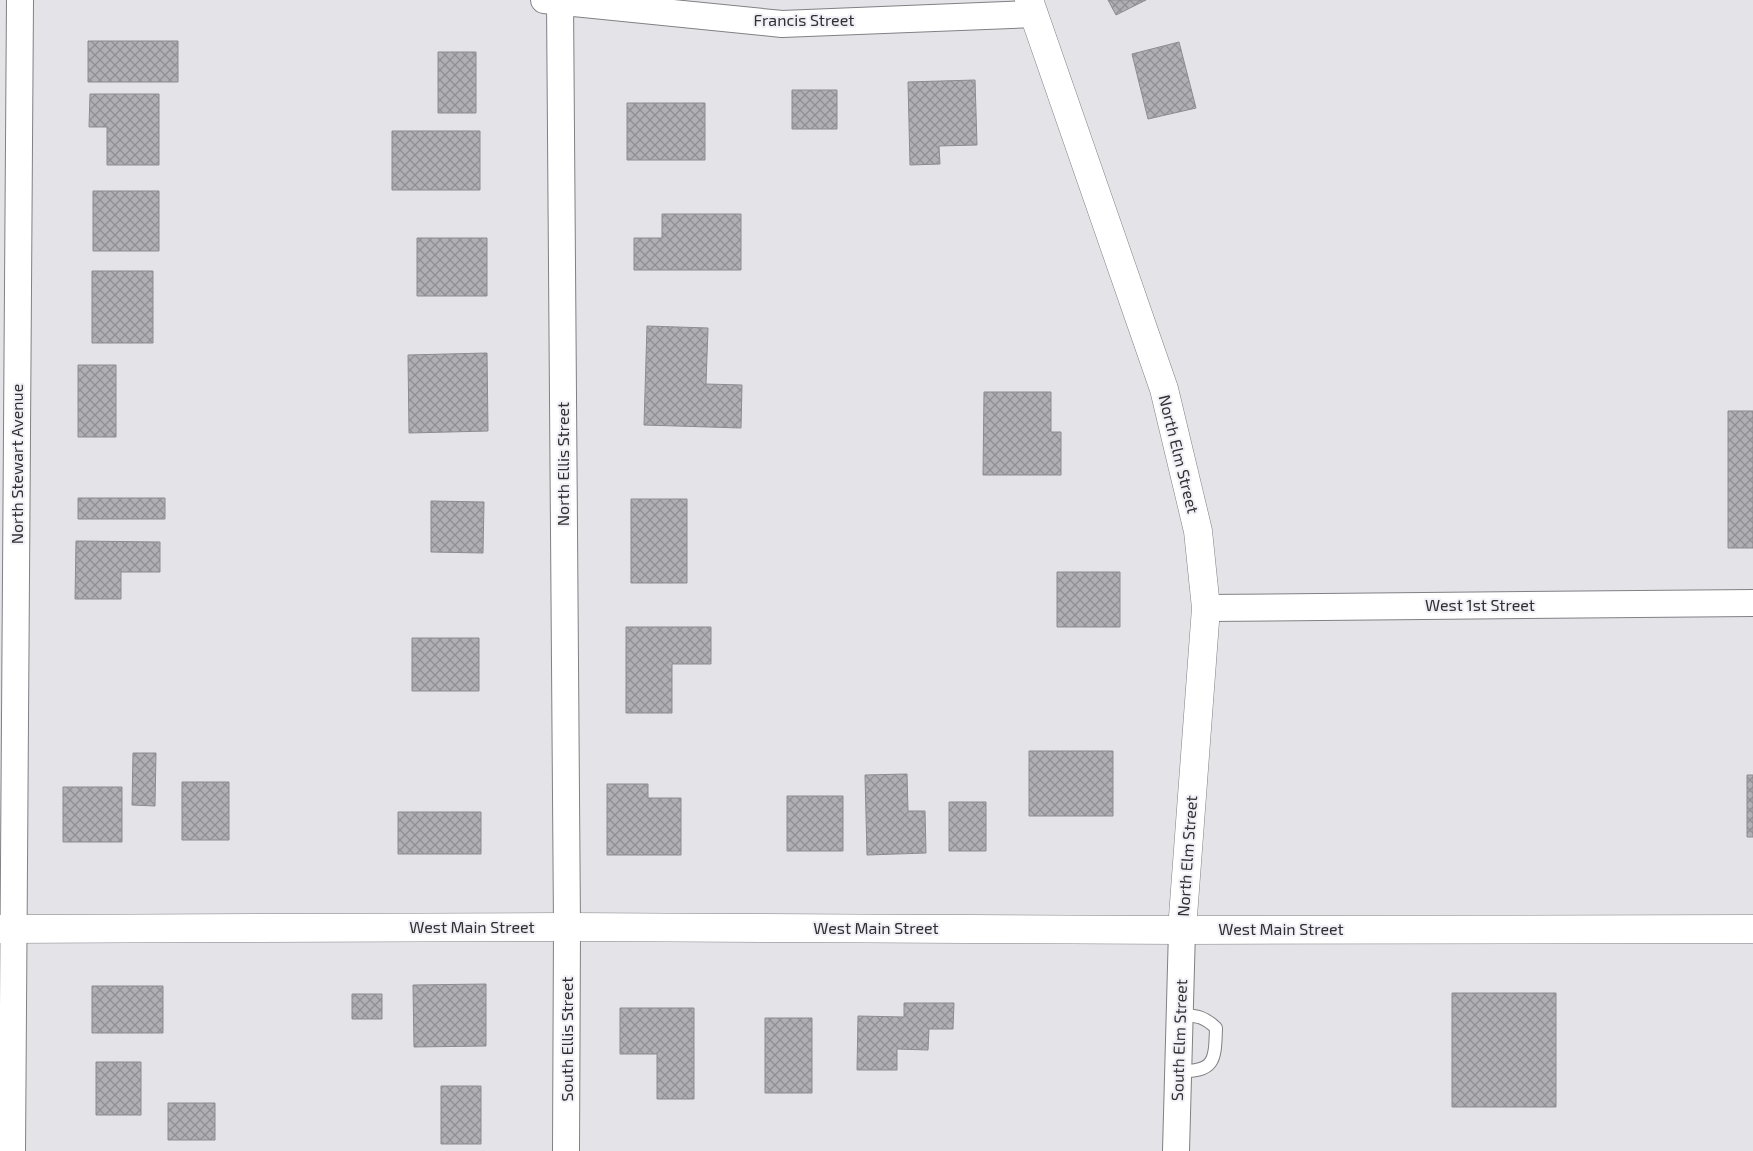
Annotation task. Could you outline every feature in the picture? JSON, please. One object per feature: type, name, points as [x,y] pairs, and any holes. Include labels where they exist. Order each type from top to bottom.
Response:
[{"type":"main road","name":"North Elm Street","points":[[1032,7],[1164,389],[1198,532],[1206,608],[1182,930]]},
{"type":"main road","name":"West Main Street","points":[[7,928],[1753,929]]},
{"type":"street","name":"North Stewart Avenue","points":[[12,1151],[7,928],[20,0]]},
{"type":"street","name":"Francis Street","points":[[552,1],[782,24],[1032,7]]},
{"type":"street","name":"North Ellis Street","points":[[552,1],[567,927]]},
{"type":"street","name":"West 1st Street","points":[[1206,608],[1753,603]]},
{"type":"street","name":"South Ellis Street","points":[[566,1151],[567,927]]},
{"type":"street","name":"South Elm Street","points":[[1176,1151],[1182,930]]},
{"type":"lane","points":[[1178,1071],[1196,1072],[1204,1069],[1211,1062],[1216,1052],[1216,1028],[1207,1019],[1180,1014]]},
{"type":"building","points":[[1108,0],[1146,0],[1116,15]]},
{"type":"building","points":[[88,41],[178,41],[178,82],[88,82]]},
{"type":"building","points":[[1179,42],[1196,108],[1148,119],[1132,54]]},
{"type":"building","points":[[438,52],[476,52],[476,113],[438,113]]},
{"type":"building","points":[[975,80],[977,145],[939,146],[940,164],[910,165],[908,82]]},
{"type":"building","points":[[792,90],[837,90],[837,129],[792,129]]},
{"type":"building","points":[[90,94],[159,94],[159,165],[107,165],[107,127],[89,127]]},
{"type":"building","points":[[627,103],[705,103],[705,160],[627,160]]},
{"type":"building","points":[[392,131],[480,131],[480,190],[392,190]]},
{"type":"building","points":[[93,191],[159,191],[159,251],[93,251]]},
{"type":"building","points":[[662,214],[741,214],[741,270],[634,270],[634,238],[662,238]]},
{"type":"building","points":[[417,238],[487,238],[487,296],[417,296]]},
{"type":"building","points":[[92,271],[153,271],[153,343],[92,343]]},
{"type":"building","points":[[647,326],[708,328],[706,384],[742,385],[741,428],[644,425]]},
{"type":"building","points":[[487,353],[488,431],[409,433],[408,355]]},
{"type":"building","points":[[78,365],[116,365],[116,437],[78,437]]},
{"type":"building","points":[[984,392],[1051,392],[1051,432],[1061,432],[1061,475],[983,475]]},
{"type":"building","points":[[1728,411],[1753,411],[1753,548],[1728,548]]},
{"type":"building","points":[[78,498],[165,498],[165,519],[78,519]]},
{"type":"building","points":[[631,499],[687,499],[687,583],[631,583]]},
{"type":"building","points":[[431,501],[484,502],[483,553],[431,552]]},
{"type":"building","points":[[76,541],[160,542],[160,572],[121,572],[121,599],[75,599]]},
{"type":"building","points":[[1057,572],[1120,572],[1120,627],[1057,627]]},
{"type":"building","points":[[626,627],[711,627],[711,664],[672,664],[672,713],[626,713]]},
{"type":"building","points":[[412,638],[479,638],[479,691],[412,691]]},
{"type":"building","points":[[1029,751],[1113,751],[1113,816],[1029,816]]},
{"type":"building","points":[[133,753],[156,753],[155,806],[132,805]]},
{"type":"building","points":[[907,774],[908,811],[925,811],[926,853],[867,855],[865,775]]},
{"type":"building","points":[[1747,775],[1753,775],[1753,837],[1747,837]]},
{"type":"building","points":[[182,782],[229,782],[229,840],[182,840]]},
{"type":"building","points":[[607,784],[648,784],[648,798],[681,798],[681,855],[607,855]]},
{"type":"building","points":[[63,787],[122,787],[122,842],[63,842]]},
{"type":"building","points":[[787,796],[843,796],[843,851],[787,851]]},
{"type":"building","points":[[949,802],[986,802],[986,851],[949,851]]},
{"type":"building","points":[[398,812],[481,812],[481,854],[398,854]]},
{"type":"building","points":[[486,984],[486,1046],[414,1047],[413,985]]},
{"type":"building","points":[[92,986],[163,986],[163,1033],[92,1033]]},
{"type":"building","points":[[1452,993],[1556,993],[1556,1107],[1452,1107]]},
{"type":"building","points":[[352,994],[382,994],[382,1019],[352,1019]]},
{"type":"building","points":[[904,1003],[954,1003],[953,1029],[929,1029],[928,1050],[897,1049],[897,1070],[857,1070],[858,1016],[904,1017]]},
{"type":"building","points":[[620,1008],[694,1008],[694,1099],[657,1099],[657,1054],[620,1054]]},
{"type":"building","points":[[765,1018],[812,1018],[812,1093],[765,1093]]},
{"type":"building","points":[[96,1062],[141,1062],[141,1115],[96,1115]]},
{"type":"building","points":[[441,1086],[481,1086],[481,1144],[441,1144]]},
{"type":"building","points":[[168,1103],[215,1103],[215,1140],[168,1140]]}]
